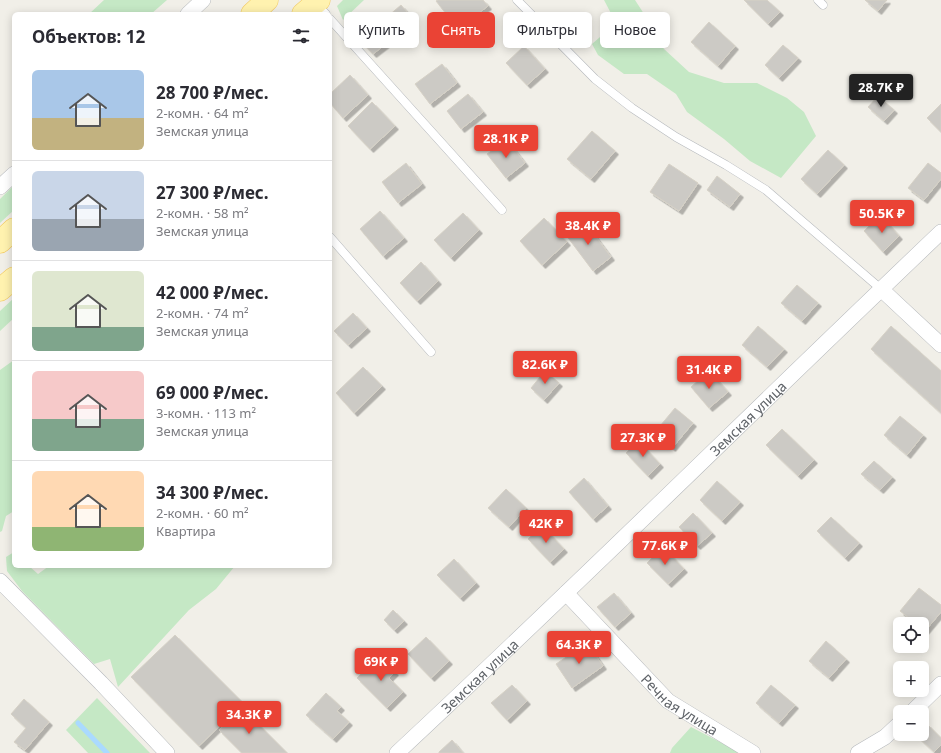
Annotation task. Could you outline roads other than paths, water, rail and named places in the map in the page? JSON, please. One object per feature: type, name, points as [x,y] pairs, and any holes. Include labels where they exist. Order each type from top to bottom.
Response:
[{"type":"main road","points":[[254,12],[267,0]]},
{"type":"main road","points":[[0,242],[12,231]]},
{"type":"main road","points":[[0,290],[12,280]]},
{"type":"street","points":[[190,12],[203,0]]},
{"type":"street","points":[[0,187],[12,176]]},
{"type":"street","name":"Земская улица","points":[[397,753],[566,594],[750,414],[941,232]]},
{"type":"street","points":[[881,289],[941,344]]},
{"type":"street","points":[[0,580],[167,753]]},
{"type":"street","name":"Речная улица","points":[[566,594],[668,701],[753,753]]},
{"type":"street","points":[[919,705],[941,684]]},
{"type":"street","points":[[858,753],[886,737],[893,730]]},
{"type":"lane","points":[[517,0],[601,84],[657,125],[766,190],[881,289]]},
{"type":"lane","points":[[332,21],[502,210]]},
{"type":"lane","points":[[332,239],[431,352]]},
{"type":"waterway","points":[[78,723],[107,753]]}]
